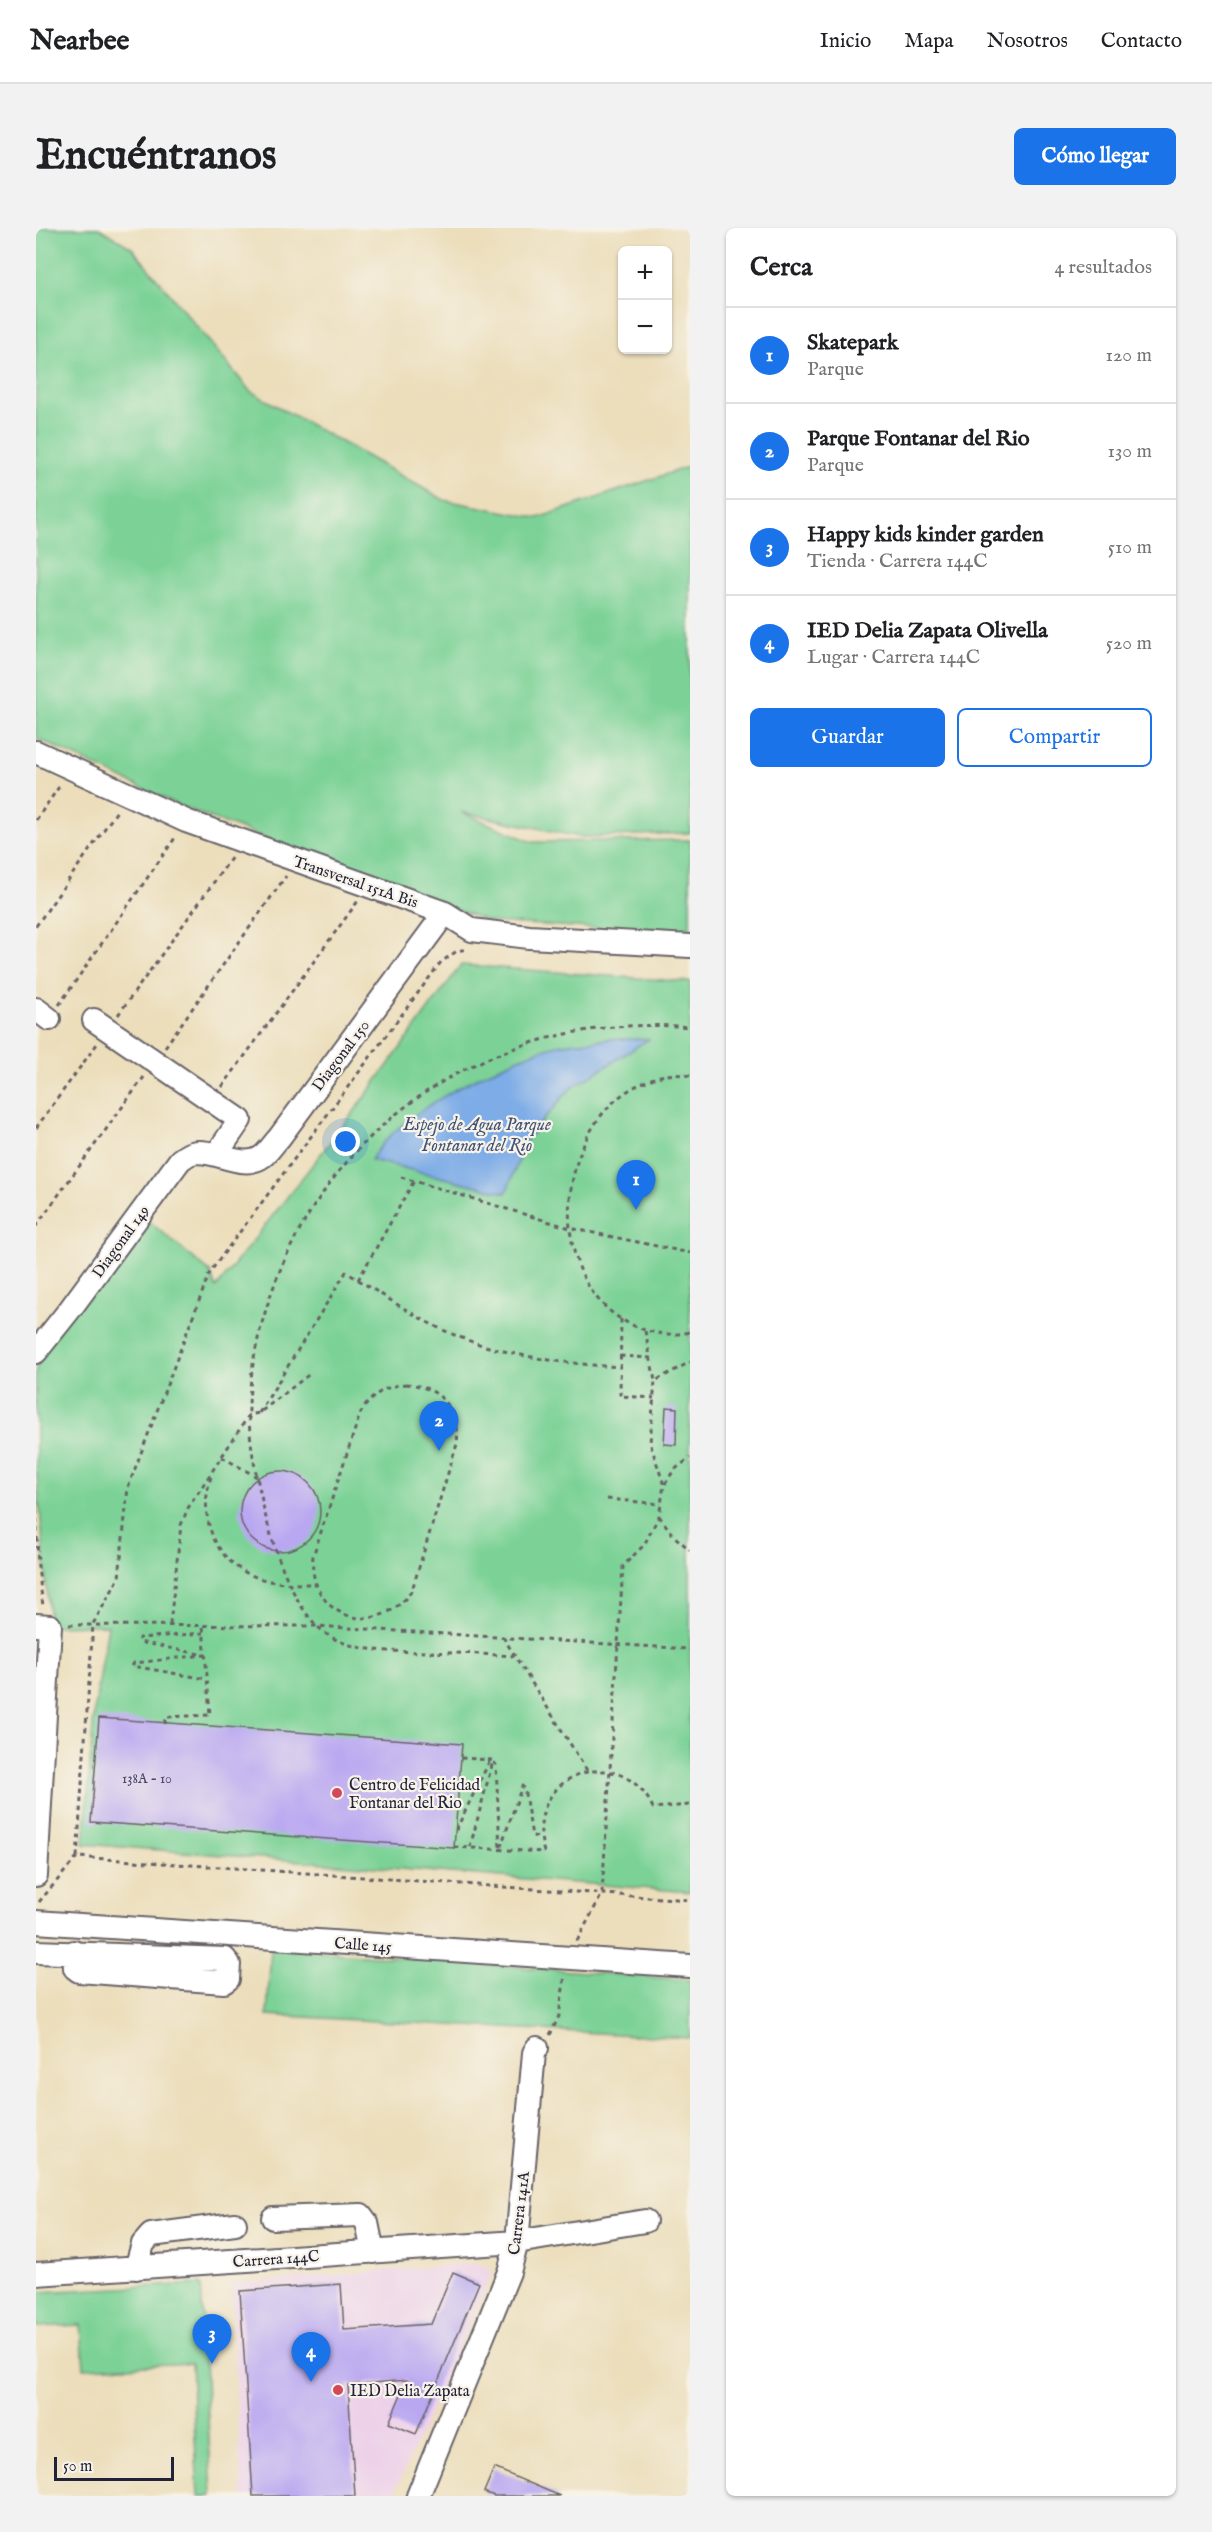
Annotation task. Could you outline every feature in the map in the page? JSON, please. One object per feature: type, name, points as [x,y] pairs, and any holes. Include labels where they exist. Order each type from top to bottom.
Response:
[{"type":"street","name":"Transversal 151A Bis","points":[[36,752],[186,821],[445,913],[472,930],[529,937],[690,945]]},
{"type":"street","name":"Diagonal 150","points":[[216,1155],[238,1160],[254,1160],[262,1156],[279,1138],[445,913]]},
{"type":"street","points":[[101,1025],[240,1120],[216,1155]]},
{"type":"street","name":"Diagonal 149","points":[[36,1352],[180,1160],[193,1153],[216,1155]]},
{"type":"street","points":[[36,1875],[43,1626]]},
{"type":"street","name":"Calle 145","points":[[36,1922],[690,1966]]},
{"type":"street","points":[[36,1952],[74,1952],[225,1959],[229,1964],[228,1979],[224,1982],[79,1971],[75,1968],[74,1952]]},
{"type":"street","name":"Carrera 141A","points":[[418,2496],[503,2291],[517,2242],[534,2053],[537,2048]]},
{"type":"street","points":[[273,2218],[361,2215],[367,2223],[373,2252]]},
{"type":"street","name":"Carrera 144C","points":[[36,2274],[517,2242],[645,2222]]},
{"type":"street","points":[[136,2268],[143,2244],[151,2235],[235,2224]]},
{"type":"path","points":[[36,820],[72,768]]},
{"type":"path","points":[[36,926],[128,795]]},
{"type":"path","points":[[42,1014],[186,821]]},
{"type":"path","points":[[36,1128],[101,1025],[244,842]]},
{"type":"path","points":[[36,1226],[297,861]]},
{"type":"path","points":[[212,1101],[369,886]]},
{"type":"path","points":[[36,1906],[77,1857],[93,1624],[119,1578],[128,1487],[210,1272],[441,962],[457,951],[476,949]]},
{"type":"path","points":[[515,1656],[369,1650],[341,1642],[316,1626],[290,1584],[271,1532],[257,1477],[249,1416],[258,1341],[275,1283],[287,1254],[328,1186],[377,1130],[432,1087],[492,1055],[549,1037],[604,1027],[639,1024],[690,1027]]},
{"type":"path","points":[[690,1076],[669,1074],[651,1077],[627,1090],[602,1115],[585,1142],[575,1170],[571,1189],[570,1228],[582,1273],[593,1292],[621,1319],[645,1331],[670,1335],[690,1332]]},
{"type":"path","points":[[401,1177],[570,1228],[690,1253]]},
{"type":"path","points":[[358,1280],[414,1181]]},
{"type":"path","points":[[259,1413],[346,1272],[430,1323],[484,1345],[543,1360],[620,1367]]},
{"type":"path","points":[[621,1319],[620,1396],[654,1398]]},
{"type":"path","points":[[645,1331],[655,1381],[650,1443],[664,1485]]},
{"type":"path","points":[[620,1356],[651,1358]]},
{"type":"path","points":[[655,1381],[690,1362]]},
{"type":"path","points":[[170,1624],[181,1525],[188,1508],[249,1416],[259,1413],[311,1374]]},
{"type":"path","points":[[416,1384],[431,1390],[446,1401],[458,1425],[458,1436],[416,1582],[407,1598],[398,1607],[380,1616],[359,1618],[332,1607],[321,1595],[315,1584],[313,1556],[364,1407],[380,1391],[397,1385],[416,1384]]},
{"type":"path","points":[[222,1457],[257,1477]]},
{"type":"path","points":[[537,2048],[548,2037],[559,2016],[568,1958],[602,1894],[620,1644],[623,1566],[644,1545],[659,1516],[664,1485],[674,1470],[690,1458]]},
{"type":"path","points":[[212,1472],[205,1504],[212,1537],[220,1551],[231,1563],[245,1573],[258,1578],[290,1584],[315,1584]]},
{"type":"path","points":[[607,1499],[661,1504]]},
{"type":"path","points":[[36,1501],[43,1626],[93,1624],[316,1626],[690,1649]]},
{"type":"path","points":[[659,1516],[674,1536],[690,1550]]},
{"type":"path","points":[[358,1629],[359,1618]]},
{"type":"path","points":[[165,1724],[166,1717],[210,1714],[203,1625]]},
{"type":"path","points":[[204,1633],[141,1637],[138,1641],[205,1655]]},
{"type":"path","points":[[503,1637],[588,1772]]},
{"type":"path","points":[[205,1655],[134,1663],[132,1666],[207,1679]]},
{"type":"path","points":[[461,1758],[492,1761],[496,1765],[500,1850]]},
{"type":"path","points":[[456,1830],[492,1761]]},
{"type":"path","points":[[470,1847],[492,1761]]},
{"type":"path","points":[[454,1847],[544,1852],[540,1837],[540,1817],[548,1798],[561,1784],[578,1774],[598,1770],[611,1772],[635,1782],[648,1796],[653,1808],[690,1805]]},
{"type":"path","points":[[500,1850],[522,1786],[532,1836],[540,1837]]},
{"type":"path","points":[[77,1857],[690,1900]]},
{"type":"shaded area","name":"IED Delia Zapata","points":[[477,2263],[493,2271],[393,2496],[242,2496],[231,2284]]},
{"type":"green space","points":[[36,228],[99,228],[132,248],[250,391],[444,500],[538,518],[690,466],[690,833],[580,837],[461,812],[532,842],[690,840],[690,934],[490,922],[182,807],[36,738]]},
{"type":"green space","points":[[461,965],[690,982],[690,1892],[84,1844],[94,1713],[108,1625],[50,1626],[36,1463],[36,1350],[140,1214],[210,1272],[216,1288],[356,1109]]},
{"type":"green space","points":[[271,1948],[690,1980],[690,2038],[267,2015]]},
{"type":"green space","points":[[201,2284],[212,2496],[198,2496],[191,2363],[84,2368],[81,2325],[36,2327],[36,2292]]},
{"type":"water","name":"Espejo de Agua Parque Fontanar del Rio","points":[[609,1039],[649,1039],[570,1089],[527,1139],[506,1193],[371,1160],[402,1125],[425,1108],[478,1077],[550,1047]]},
{"type":"building","points":[[666,1407],[677,1408],[676,1445],[664,1444]]},
{"type":"building","points":[[280,1471],[295,1474],[308,1483],[317,1496],[320,1511],[317,1526],[308,1539],[295,1548],[280,1551],[265,1548],[252,1539],[243,1526],[240,1511],[243,1496],[252,1483],[265,1474]]},
{"type":"building","name":"Centro de Felicidad Fontanar del Rio","points":[[99,1718],[462,1744],[454,1848],[91,1822]]},
{"type":"building","name":"IED Delia Zapata","points":[[453,2272],[479,2283],[416,2434],[389,2423],[407,2380],[348,2385],[355,2496],[253,2496],[240,2291],[341,2284],[344,2330],[431,2324]]},
{"type":"building","points":[[494,2468],[560,2496],[494,2496],[484,2492]]},
{"type":"place","name":"Skatepark","points":[[636,1210]]},
{"type":"place","name":"Parque Fontanar del Rio","points":[[439,1451]]},
{"type":"place","name":"Centro de Felicidad Fontanar del Rio","points":[[337,1793]]},
{"type":"place","name":"Happy kids kinder garden","points":[[212,2364]]},
{"type":"place","name":"IED Delia Zapata Olivella","points":[[311,2382]]},
{"type":"place","name":"IED Delia Zapata","points":[[338,2390]]}]
